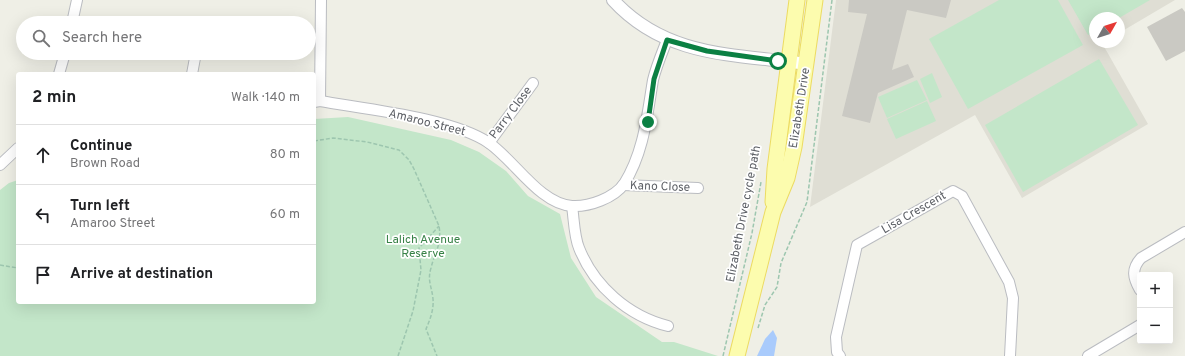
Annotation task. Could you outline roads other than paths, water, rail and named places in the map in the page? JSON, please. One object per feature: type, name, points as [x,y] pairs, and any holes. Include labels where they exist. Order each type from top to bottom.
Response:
[{"type":"main road","name":"Elizabeth Drive","points":[[773,212],[775,169],[797,0]]},
{"type":"main road","name":"Elizabeth Drive","points":[[737,356],[773,212],[787,178],[794,147],[815,0]]},
{"type":"street","points":[[74,16],[77,0]]},
{"type":"street","points":[[317,102],[321,0]]},
{"type":"street","points":[[613,0],[626,13],[645,28],[667,40],[707,51],[807,64]]},
{"type":"street","name":"Amaroo Street","points":[[317,102],[435,123],[468,133],[489,143],[516,166],[539,190],[556,201],[572,206],[593,203],[612,194],[623,185],[636,159],[648,122],[654,79],[667,40]]},
{"type":"street","points":[[60,72],[63,60]]},
{"type":"street","points":[[192,72],[194,60]]},
{"type":"street","name":"Parry Close","points":[[489,143],[533,83]]},
{"type":"street","points":[[0,166],[16,150]]},
{"type":"street","name":"Kano Close","points":[[623,185],[698,188]]},
{"type":"street","name":"Lisa Crescent","points":[[840,356],[835,345],[836,337],[857,245],[953,191],[962,196],[1009,282],[1013,298],[1010,356]]},
{"type":"street","points":[[572,206],[579,247],[590,271],[604,289],[624,305],[650,321],[668,326]]},
{"type":"street","points":[[1137,284],[1134,279],[1136,263],[1141,258],[1185,232]]},
{"type":"street","points":[[1088,356],[1137,327]]},
{"type":"water","points":[[773,330],[777,338],[774,356],[757,356],[765,339]]},
{"type":"park label","name":"Lalich Avenue Reserve","points":[[423,247]]}]
